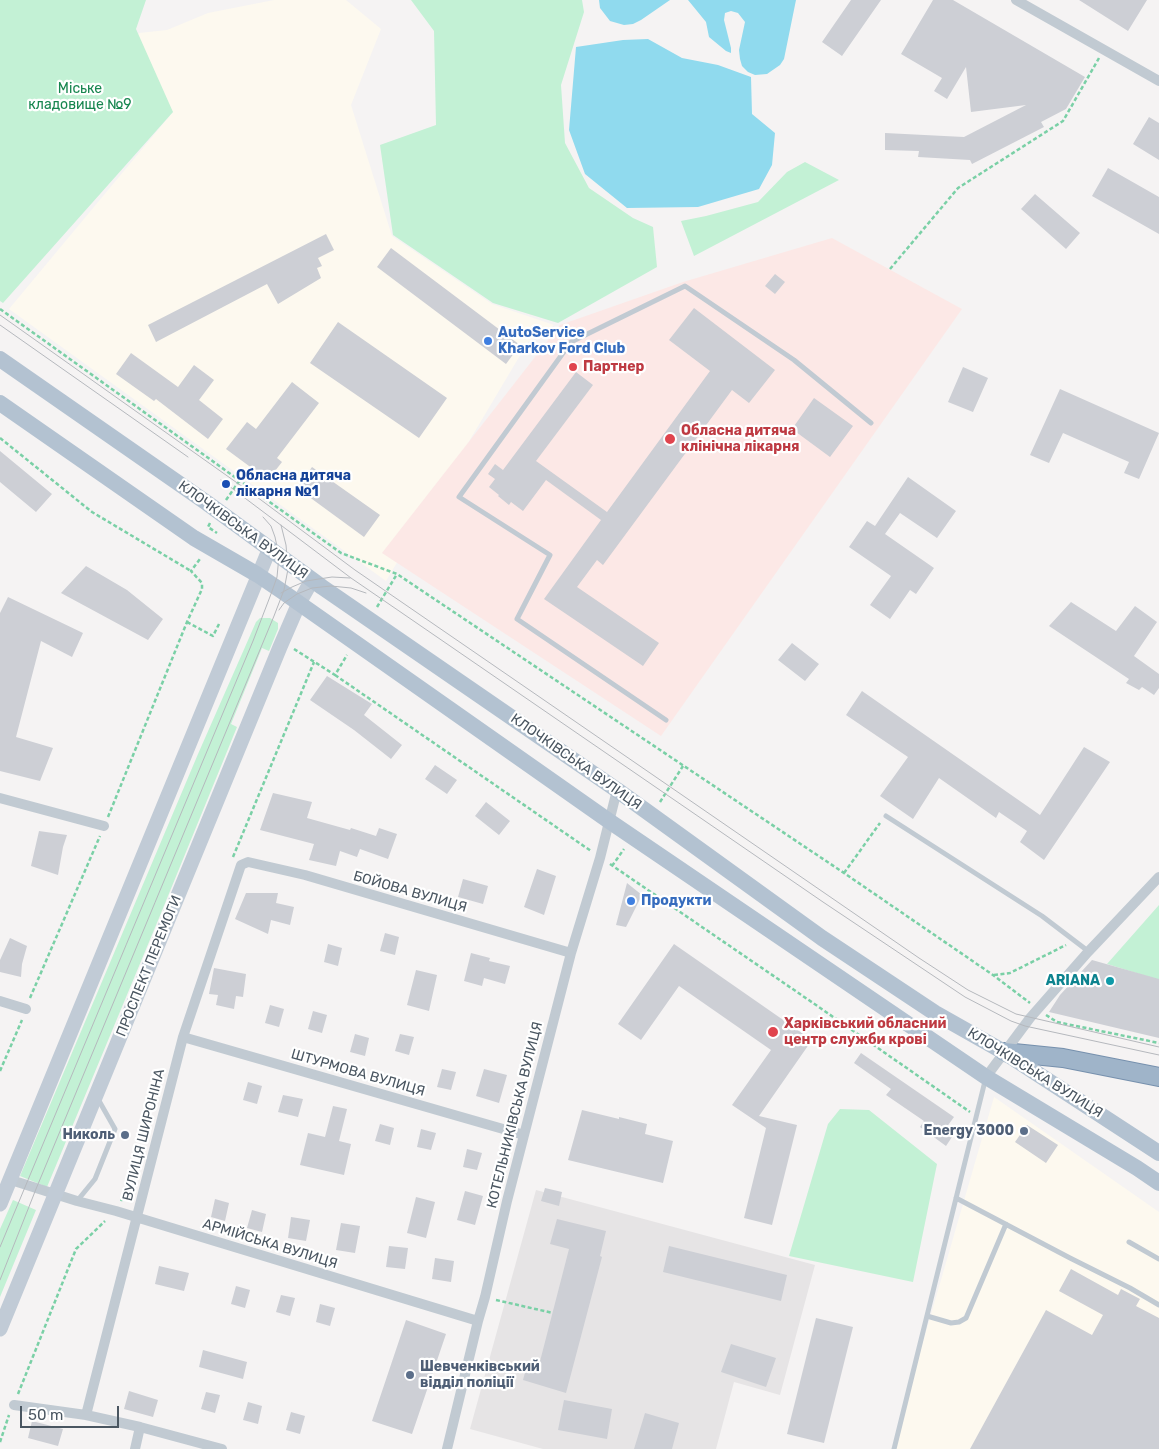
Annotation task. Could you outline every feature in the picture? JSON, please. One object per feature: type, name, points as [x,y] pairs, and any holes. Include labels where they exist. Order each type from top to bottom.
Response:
[{"type":"highway","points":[[1004,1052],[1062,1058],[1159,1077]]},
{"type":"main road","name":"КЛОЧКІВСЬКА ВУЛИЦЯ","points":[[0,359],[199,498],[269,550],[617,790],[822,938],[935,1013],[1004,1052],[1159,1153]]},
{"type":"main road","name":"КЛОЧКІВСЬКА ВУЛИЦЯ","points":[[0,404],[194,538],[299,603],[609,821],[986,1076],[1159,1183]]},
{"type":"main road","points":[[0,1204],[269,550]]},
{"type":"main road","name":"ПРОСПЕКТ ПЕРЕМОГИ","points":[[0,1329],[299,603],[312,580]]},
{"type":"street","points":[[1016,0],[1159,81]]},
{"type":"street","name":"КОТЕЛЬНИКІВСЬКА ВУЛИЦЯ","points":[[447,1449],[524,1135],[571,953],[600,858],[617,790]]},
{"type":"street","points":[[0,798],[104,826]]},
{"type":"street","name":"БОЙОВА ВУЛИЦЯ","points":[[241,865],[248,862],[305,876],[571,953]]},
{"type":"street","name":"ВУЛИЦЯ ШИРОНІНА","points":[[86,1415],[183,1038],[241,865]]},
{"type":"street","points":[[986,1076],[1038,1010],[1088,952],[1159,877]]},
{"type":"street","points":[[0,1001],[26,1009]]},
{"type":"street","name":"ШТУРМОВА ВУЛИЦЯ","points":[[183,1038],[524,1135]]},
{"type":"street","name":"АРМІЙСЬКА ВУЛИЦЯ","points":[[11,1180],[478,1321]]},
{"type":"street","points":[[14,1405],[86,1415],[222,1449]]},
{"type":"street","points":[[135,1449],[140,1427]]},
{"type":"lane","points":[[666,720],[517,619],[550,555],[459,497],[571,342],[685,286],[794,360],[871,423]]},
{"type":"lane","points":[[886,816],[1042,916],[1088,952]]},
{"type":"lane","points":[[894,1449],[986,1076]]},
{"type":"lane","points":[[77,1201],[95,1179],[115,1129],[96,1096]]},
{"type":"lane","points":[[956,1198],[1135,1290],[1159,1305]]},
{"type":"lane","points":[[927,1316],[951,1323],[959,1322],[966,1318],[1006,1224]]},
{"type":"lane","points":[[1129,1242],[1159,1259]]},
{"type":"path","points":[[890,269],[958,188],[1063,121],[1103,50]]},
{"type":"path","points":[[0,310],[341,553],[398,574],[844,873],[993,975],[1038,1010],[1057,1022],[1159,1043]]},
{"type":"path","points":[[0,438],[92,512],[191,572],[202,583],[202,589],[104,826],[0,1071]]},
{"type":"path","points":[[225,501],[240,480]]},
{"type":"path","points":[[191,572],[199,560]]},
{"type":"path","points":[[376,610],[398,574]]},
{"type":"path","points":[[187,622],[213,636],[220,624]]},
{"type":"path","points":[[293,648],[335,674],[976,1116]]},
{"type":"path","points":[[335,674],[346,655]]},
{"type":"path","points":[[658,805],[683,766]]},
{"type":"path","points":[[844,873],[881,822]]},
{"type":"path","points":[[612,866],[625,848]]},
{"type":"path","points":[[993,975],[1010,974],[1074,941]]},
{"type":"path","points":[[0,1442],[76,1249],[116,1211]]},
{"type":"path","points":[[485,1297],[552,1313]]},
{"type":"shaded area","points":[[274,0],[346,0],[381,29],[351,105],[392,236],[492,304],[554,325],[528,342],[386,581],[9,309],[173,112],[129,55],[139,33],[167,30],[208,13]]},
{"type":"shaded area","name":"Обласна дитяча клінічна лікарня","points":[[832,238],[962,309],[661,736],[382,553],[560,325],[683,282]]},
{"type":"shaded area","points":[[994,1097],[1159,1212],[1159,1449],[892,1449]]},
{"type":"shaded area","points":[[536,1190],[815,1265],[780,1395],[734,1382],[716,1449],[543,1449],[470,1429]]},
{"type":"green space","name":"Міське кладовище №9","points":[[0,0],[146,0],[136,29],[173,112],[3,303],[0,301]]},
{"type":"green space","points":[[411,0],[582,0],[584,12],[561,85],[565,143],[589,188],[633,218],[653,227],[657,267],[558,323],[493,303],[393,235],[380,145],[436,125],[434,31]]},
{"type":"green space","points":[[805,162],[839,180],[694,256],[681,221],[758,202],[787,172]]},
{"type":"green space","points":[[260,618],[270,618],[278,623],[278,629],[269,651],[262,648],[231,724],[237,727],[47,1187],[20,1176],[198,754],[256,622]]},
{"type":"green space","points":[[1159,905],[1159,980],[1107,964]]},
{"type":"green space","points":[[840,1109],[869,1110],[937,1164],[913,1282],[789,1256],[828,1124]]},
{"type":"green space","points":[[13,1200],[36,1210],[0,1297],[0,1229]]},
{"type":"water","points":[[599,0],[670,0],[641,20],[633,24],[624,25],[610,21],[600,8]]},
{"type":"water","points":[[688,0],[796,0],[784,59],[780,65],[767,74],[755,75],[748,72],[742,66],[740,59],[739,50],[745,22],[738,13],[731,11],[725,13],[724,20],[731,53],[709,37],[706,22]]},
{"type":"water","points":[[648,39],[682,58],[718,65],[751,77],[752,114],[775,133],[772,165],[759,189],[698,207],[627,208],[585,174],[569,130],[576,47],[623,40]]},
{"type":"building","points":[[851,0],[881,0],[842,56],[822,42]]},
{"type":"building","points":[[933,0],[953,0],[1085,77],[1066,109],[1041,122],[1044,127],[972,164],[970,160],[918,157],[919,151],[885,150],[885,133],[964,137],[1026,105],[971,112],[966,67],[947,99],[934,91],[942,78],[901,54]]},
{"type":"building","points":[[1079,0],[1147,0],[1128,31]]},
{"type":"building","points":[[1149,117],[1159,123],[1159,160],[1133,144]]},
{"type":"building","points":[[1108,168],[1159,197],[1159,234],[1092,196]]},
{"type":"building","points":[[1035,194],[1080,233],[1066,249],[1021,209]]},
{"type":"building","points":[[326,234],[334,250],[318,258],[322,266],[317,268],[321,278],[278,304],[267,284],[156,342],[148,325]]},
{"type":"building","points":[[391,248],[520,345],[506,364],[377,267]]},
{"type":"building","points":[[775,274],[785,282],[775,294],[765,286]]},
{"type":"building","points":[[694,308],[775,370],[749,403],[732,390],[603,565],[597,560],[577,587],[659,643],[643,666],[544,599],[601,520],[546,480],[523,511],[511,502],[509,505],[489,487],[495,479],[488,474],[495,464],[503,470],[576,372],[593,385],[536,461],[607,512],[710,371],[669,340]]},
{"type":"building","points":[[338,322],[447,398],[419,438],[310,363]]},
{"type":"building","points":[[131,353],[178,387],[194,365],[214,380],[199,400],[223,419],[208,439],[156,399],[154,401],[116,374]]},
{"type":"building","points":[[963,367],[988,378],[973,412],[948,402]]},
{"type":"building","points":[[292,382],[319,403],[277,458],[282,462],[268,480],[226,449],[247,422],[256,429]]},
{"type":"building","points":[[1060,389],[1159,433],[1139,479],[1124,473],[1129,462],[1063,433],[1049,463],[1030,455]]},
{"type":"building","points":[[814,398],[853,426],[830,457],[792,429]]},
{"type":"building","points":[[0,451],[52,494],[36,512],[0,482]]},
{"type":"building","points":[[312,467],[380,515],[364,537],[297,488]]},
{"type":"building","points":[[908,477],[956,511],[937,538],[900,513],[885,534],[934,568],[916,594],[910,590],[890,619],[870,605],[891,576],[849,547],[867,521],[875,526]]},
{"type":"building","points":[[86,566],[127,590],[163,619],[148,640],[61,593]]},
{"type":"building","points":[[8,597],[83,633],[72,657],[41,641],[16,737],[53,748],[40,781],[0,771],[0,613]]},
{"type":"building","points":[[1071,602],[1116,631],[1135,606],[1157,622],[1134,656],[1159,674],[1159,688],[1154,695],[1142,687],[1139,690],[1126,683],[1129,679],[1049,626]]},
{"type":"building","points":[[792,643],[819,664],[805,681],[778,660]]},
{"type":"building","points":[[327,676],[372,704],[364,715],[402,745],[391,759],[354,730],[310,700]]},
{"type":"building","points":[[862,691],[1040,815],[1084,747],[1110,762],[1044,860],[1020,842],[1027,831],[999,812],[996,818],[939,778],[913,819],[880,796],[908,757],[846,715]]},
{"type":"building","points":[[435,765],[457,780],[447,794],[425,779]]},
{"type":"building","points":[[273,793],[312,802],[307,818],[376,836],[379,828],[397,834],[388,859],[360,849],[357,857],[340,851],[336,866],[309,860],[314,844],[260,830]]},
{"type":"building","points":[[486,802],[510,821],[499,835],[475,816]]},
{"type":"building","points":[[39,831],[67,835],[58,875],[31,866]]},
{"type":"building","points":[[537,869],[556,876],[544,915],[524,907]]},
{"type":"building","points":[[463,879],[488,886],[483,904],[458,897]]},
{"type":"building","name":"Продукти","points":[[627,883],[642,895],[626,927],[616,925]]},
{"type":"building","points":[[246,893],[278,893],[276,903],[294,907],[290,925],[271,920],[268,934],[235,919]]},
{"type":"building","points":[[385,933],[399,937],[395,955],[380,951]]},
{"type":"building","points":[[10,938],[27,946],[21,977],[0,972],[0,960]]},
{"type":"building","points":[[328,944],[342,948],[338,966],[324,962]]},
{"type":"building","name":"Харківський обласний центр служби крові","points":[[674,944],[812,1040],[759,1116],[797,1125],[772,1225],[744,1218],[766,1128],[732,1105],[771,1050],[679,986],[641,1040],[618,1024]]},
{"type":"building","points":[[471,953],[490,958],[489,961],[510,966],[505,984],[484,978],[482,986],[464,981]]},
{"type":"building","points":[[1092,960],[1159,979],[1159,1038],[1049,1012],[1060,995]]},
{"type":"building","points":[[214,968],[246,974],[243,997],[236,996],[234,1009],[216,1005],[218,995],[209,994]]},
{"type":"building","points":[[416,970],[437,975],[429,1011],[407,1005]]},
{"type":"building","points":[[270,1005],[284,1009],[279,1027],[265,1023]]},
{"type":"building","points":[[313,1011],[327,1015],[322,1033],[308,1029]]},
{"type":"building","points":[[355,1034],[369,1038],[365,1056],[350,1052]]},
{"type":"building","points":[[400,1034],[414,1037],[409,1055],[395,1051]]},
{"type":"building","points":[[861,1053],[954,1117],[946,1128],[954,1134],[946,1146],[920,1127],[924,1121],[886,1095],[891,1089],[854,1063]]},
{"type":"building","points":[[442,1069],[456,1072],[451,1090],[437,1087]]},
{"type":"building","points":[[484,1069],[507,1075],[499,1103],[476,1096]]},
{"type":"building","points":[[248,1082],[262,1086],[257,1104],[243,1100]]},
{"type":"building","points":[[283,1095],[303,1099],[298,1117],[278,1112]]},
{"type":"building","points":[[333,1106],[347,1109],[339,1141],[351,1144],[344,1175],[300,1165],[308,1133],[325,1137]]},
{"type":"building","points":[[582,1110],[647,1124],[645,1134],[673,1141],[663,1183],[568,1160]]},
{"type":"building","points":[[380,1124],[394,1128],[390,1145],[375,1141]]},
{"type":"building","points":[[1027,1125],[1058,1145],[1046,1163],[1015,1142]]},
{"type":"building","points":[[421,1129],[436,1133],[431,1150],[417,1147]]},
{"type":"building","points":[[467,1149],[482,1153],[477,1170],[463,1167]]},
{"type":"building","points":[[545,1188],[562,1192],[559,1206],[541,1201]]},
{"type":"building","points":[[465,1191],[483,1196],[475,1225],[457,1220]]},
{"type":"building","points":[[416,1197],[435,1202],[426,1238],[407,1233]]},
{"type":"building","points":[[215,1199],[229,1203],[225,1221],[211,1217]]},
{"type":"building","points":[[252,1210],[266,1214],[262,1232],[247,1228]]},
{"type":"building","points":[[291,1217],[310,1220],[306,1241],[288,1238]]},
{"type":"building","points":[[557,1219],[606,1231],[600,1256],[602,1257],[566,1393],[523,1380],[527,1365],[538,1369],[569,1249],[550,1244]]},
{"type":"building","points":[[341,1223],[360,1226],[355,1253],[336,1250]]},
{"type":"building","points":[[389,1246],[408,1248],[405,1269],[386,1267]]},
{"type":"building","points":[[669,1246],[787,1275],[781,1301],[663,1272]]},
{"type":"building","points":[[435,1258],[454,1261],[451,1282],[432,1279]]},
{"type":"building","points":[[159,1266],[189,1273],[184,1291],[155,1284]]},
{"type":"building","points":[[1071,1269],[1118,1295],[1121,1289],[1140,1299],[1136,1306],[1159,1318],[1159,1449],[970,1449],[1046,1310],[1092,1335],[1103,1315],[1059,1291]]},
{"type":"building","points":[[236,1286],[250,1290],[245,1308],[231,1304]]},
{"type":"building","points":[[281,1295],[295,1298],[290,1316],[276,1312]]},
{"type":"building","points":[[320,1304],[335,1308],[330,1326],[316,1322]]},
{"type":"building","points":[[816,1318],[853,1327],[824,1443],[787,1434]]},
{"type":"building","points":[[406,1320],[446,1334],[412,1434],[372,1421]]},
{"type":"building","points":[[731,1344],[776,1358],[766,1387],[721,1372]]},
{"type":"building","points":[[203,1350],[247,1362],[243,1379],[199,1367]]},
{"type":"building","points":[[129,1391],[158,1400],[153,1417],[124,1409]]},
{"type":"building","points":[[206,1392],[220,1395],[215,1413],[201,1409]]},
{"type":"building","points":[[564,1400],[612,1409],[607,1439],[558,1430]]},
{"type":"building","points":[[248,1402],[262,1406],[258,1424],[243,1420]]},
{"type":"building","points":[[291,1412],[305,1416],[300,1434],[286,1430]]},
{"type":"building","points":[[645,1413],[679,1423],[672,1449],[634,1449]]},
{"type":"building","points":[[32,1421],[63,1429],[58,1446],[28,1438]]},
{"type":"tram line","points":[[0,315],[257,497],[355,570],[968,990],[1016,1014],[1159,1047]]},
{"type":"tram line","points":[[0,325],[188,457]]},
{"type":"tram line","points":[[221,480],[351,578],[823,902],[965,997],[1011,1021],[1025,1026],[1159,1055]]},
{"type":"tram line","points":[[0,1247],[271,594],[277,577],[279,556],[271,526],[263,517]]},
{"type":"tram line","points":[[0,1280],[284,590],[288,569],[286,545],[281,525]]},
{"type":"tram line","points":[[281,593],[306,581],[332,577],[350,578]]},
{"type":"tram line","points":[[279,610],[284,603],[297,594],[312,588],[331,586],[351,588],[366,593]]},
{"type":"place","name":"AutoService Kharkov Ford Club","points":[[488,341]]},
{"type":"place","name":"Партнер","points":[[573,367]]},
{"type":"place","name":"Обласна дитяча клінічна лікарня","points":[[670,439]]},
{"type":"place","name":"Обласна дитяча лікарня №1","points":[[226,484]]},
{"type":"place","name":"Продукти","points":[[631,901]]},
{"type":"place","name":"ARIANA","points":[[1110,981]]},
{"type":"place","name":"Харківський обласний центр служби крові","points":[[773,1032]]},
{"type":"place","name":"Energy 3000","points":[[1024,1131]]},
{"type":"place","name":"Николь","points":[[125,1135]]},
{"type":"place","name":"Шевченківський відділ поліції","points":[[410,1375]]}]
